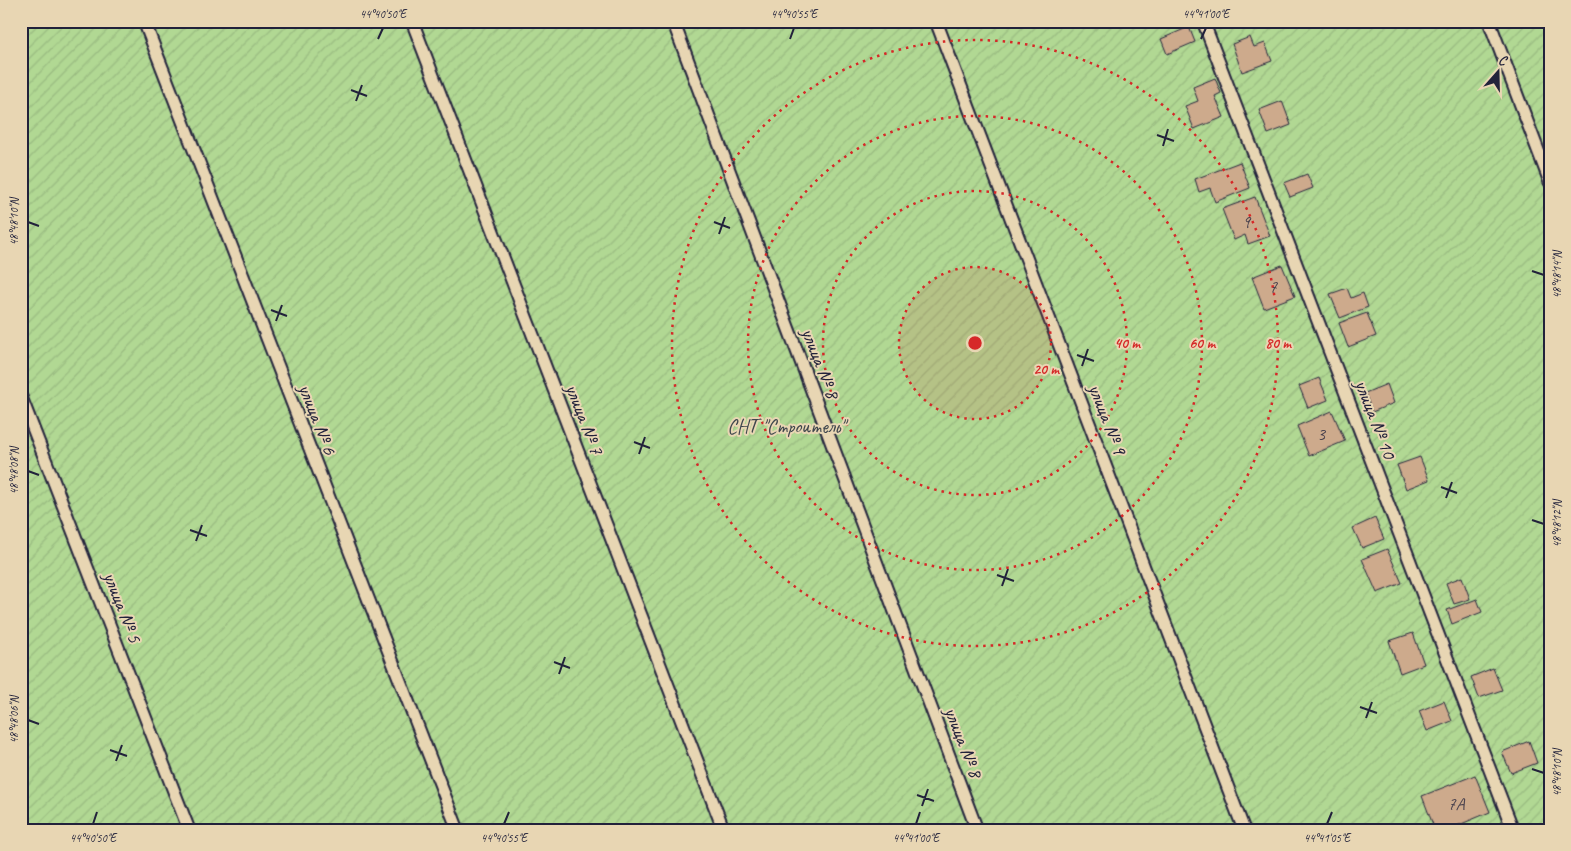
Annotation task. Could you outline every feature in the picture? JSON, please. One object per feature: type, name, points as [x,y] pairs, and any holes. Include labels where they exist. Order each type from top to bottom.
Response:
[{"type":"lane","name":"улица № 6","points":[[144,21],[458,830]]},
{"type":"lane","name":"улица № 7","points":[[412,21],[717,813],[720,823],[719,830]]},
{"type":"lane","name":"улица № 8","points":[[673,21],[977,830]]},
{"type":"lane","name":"улица № 9","points":[[936,21],[1244,830]]},
{"type":"lane","name":"улица № 10","points":[[1203,21],[1513,830]]},
{"type":"lane","points":[[1489,21],[1550,182]]},
{"type":"lane","name":"улица № 5","points":[[21,397],[189,830]]},
{"type":"green space","name":"СНТ \"Строитель\"","points":[[21,21],[1550,21],[1550,830],[21,830]]},
{"type":"building","points":[[1189,27],[1195,42],[1167,54],[1161,39]]},
{"type":"building","points":[[1250,37],[1254,47],[1265,43],[1272,61],[1242,72],[1232,44]]},
{"type":"building","points":[[1215,78],[1221,93],[1215,96],[1224,117],[1194,129],[1185,106],[1198,101],[1193,87]]},
{"type":"building","points":[[1282,101],[1291,125],[1268,134],[1259,110]]},
{"type":"building","points":[[1240,162],[1250,188],[1215,202],[1210,188],[1199,192],[1195,179]]},
{"type":"building","points":[[1307,174],[1313,188],[1290,197],[1284,183]]},
{"type":"building","points":[[1255,197],[1270,236],[1248,244],[1245,235],[1234,240],[1222,209]]},
{"type":"building","points":[[1282,265],[1295,296],[1264,308],[1252,277]]},
{"type":"building","points":[[1347,288],[1351,298],[1363,293],[1368,307],[1340,318],[1330,294]]},
{"type":"building","points":[[1367,313],[1376,336],[1348,347],[1339,323]]},
{"type":"building","points":[[1319,378],[1328,400],[1308,408],[1299,386]]},
{"type":"building","points":[[1387,384],[1394,403],[1372,412],[1365,393]]},
{"type":"building","points":[[1332,411],[1345,441],[1309,456],[1297,426]]},
{"type":"building","points":[[1420,457],[1429,480],[1406,489],[1397,465]]},
{"type":"building","points":[[1375,518],[1384,539],[1362,548],[1353,528]]},
{"type":"building","points":[[1387,549],[1402,583],[1377,593],[1362,559]]},
{"type":"building","points":[[1462,577],[1470,599],[1454,604],[1446,583]]},
{"type":"building","points":[[1477,599],[1482,612],[1452,624],[1447,610]]},
{"type":"building","points":[[1413,633],[1424,664],[1400,673],[1389,641]]},
{"type":"building","points":[[1493,668],[1502,690],[1479,698],[1471,677]]},
{"type":"building","points":[[1444,701],[1452,721],[1427,731],[1419,711]]},
{"type":"building","points":[[1529,741],[1537,763],[1511,773],[1502,752]]},
{"type":"building","points":[[1475,775],[1490,812],[1447,830],[1435,830],[1422,796]]}]
